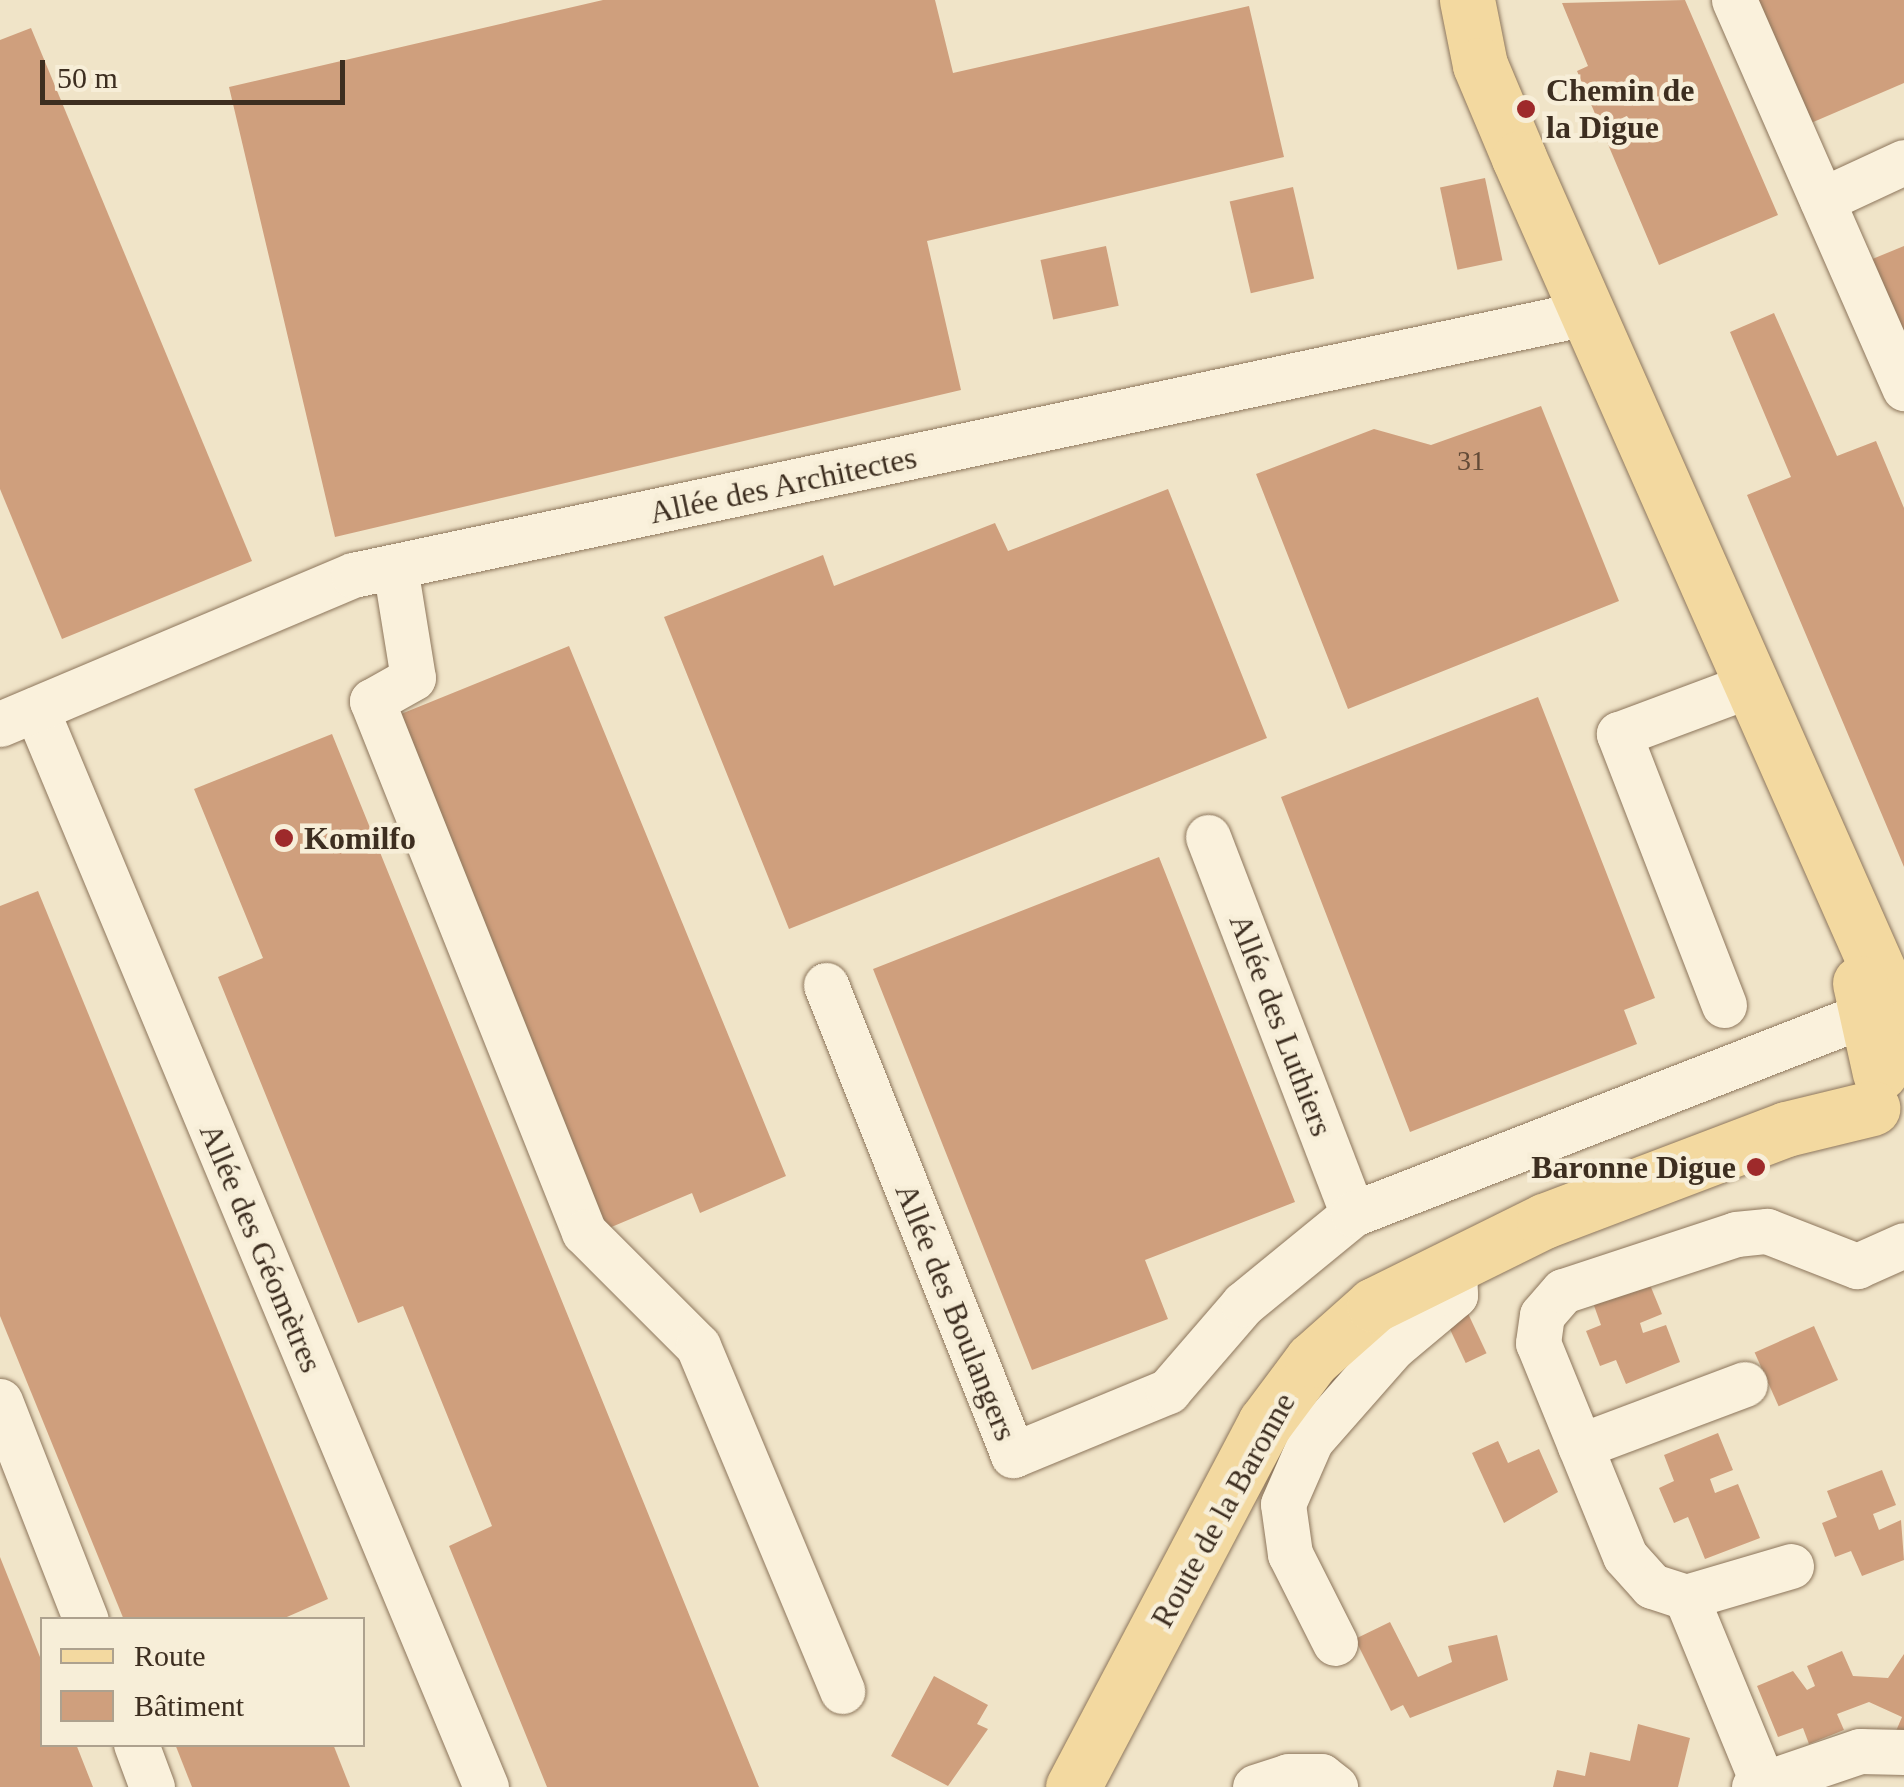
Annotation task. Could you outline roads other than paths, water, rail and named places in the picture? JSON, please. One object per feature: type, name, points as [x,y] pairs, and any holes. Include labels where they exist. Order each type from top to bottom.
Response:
[{"type":"main road","points":[[1467,0],[1480,65],[1835,884],[1889,1070]]},
{"type":"main road","name":"Route de la Baronne","points":[[1073,1787],[1265,1423],[1312,1360],[1374,1305],[1454,1263],[1786,1129],[1889,1070]]},
{"type":"lane","points":[[1734,0],[1904,388]]},
{"type":"lane","points":[[1822,200],[1904,162]]},
{"type":"lane","name":"Allée des Architectes","points":[[18,717],[353,575],[1587,314]]},
{"type":"lane","points":[[395,566],[413,678],[372,701],[584,1232],[698,1346],[842,1692]]},
{"type":"lane","points":[[1724,1004],[1619,734],[1750,686]]},
{"type":"lane","name":"Allée des Géomètres","points":[[18,717],[486,1787]]},
{"type":"lane","name":"Allée des Luthiers","points":[[1208,837],[1353,1214]]},
{"type":"lane","name":"Allée des Boulangers","points":[[826,985],[1013,1455],[1168,1391],[1243,1304],[1353,1214],[1889,1070]]},
{"type":"lane","points":[[1791,1566],[1686,1597],[1652,1586],[1625,1556],[1538,1343],[1542,1315],[1563,1291],[1736,1234],[1767,1231],[1857,1266],[1904,1246]]},
{"type":"lane","points":[[1334,1644],[1290,1554],[1283,1504],[1312,1440],[1393,1347],[1455,1294],[1454,1263]]},
{"type":"lane","points":[[1580,1446],[1746,1384]]},
{"type":"lane","points":[[0,1401],[85,1617]]},
{"type":"lane","points":[[1686,1597],[1758,1785],[1860,1751],[1904,1752]]},
{"type":"lane","points":[[137,1747],[152,1787]]},
{"type":"lane","points":[[1255,1787],[1288,1776],[1321,1776],[1335,1787]]},
{"type":"place","name":"Chemin de la Digue","points":[[1526,109]]},
{"type":"place","name":"Komilfo","points":[[284,838]]},
{"type":"place","name":"Baronne Digue","points":[[1756,1167]]}]
